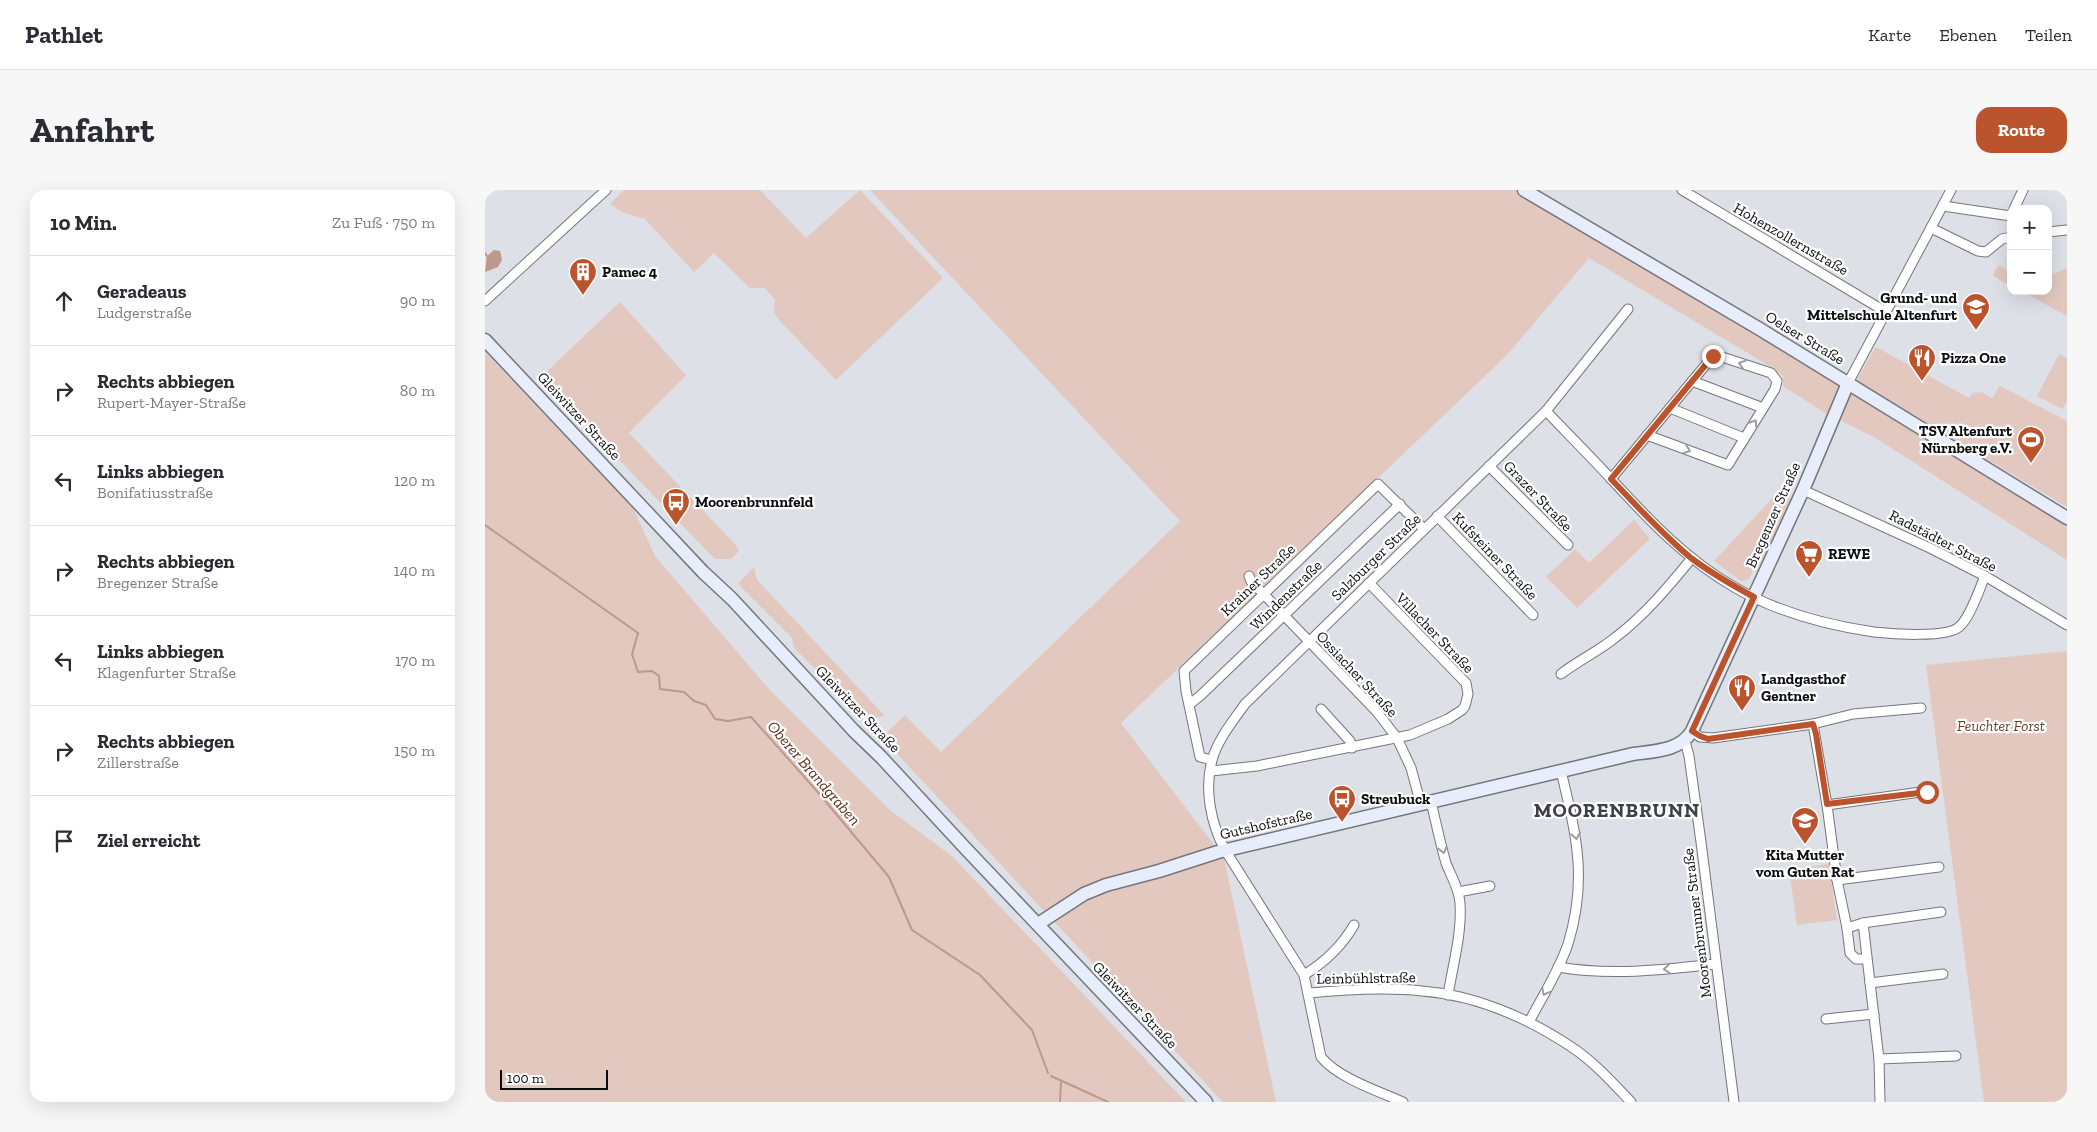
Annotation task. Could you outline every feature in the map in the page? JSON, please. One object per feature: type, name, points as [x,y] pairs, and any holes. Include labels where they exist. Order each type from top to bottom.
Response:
[{"type":"main road","name":"Oelser Straße","points":[[1524,190],[1719,304],[2067,518]]},
{"type":"main road","name":"Gleiwitzer Straße","points":[[485,340],[699,567],[738,605],[854,731],[881,757],[1206,1102]]},
{"type":"main road","name":"Bregenzer Straße","points":[[1689,736],[1803,490],[1848,383]]},
{"type":"main road","name":"Gutshofstraße","points":[[1038,924],[1084,894],[1106,885],[1149,874],[1225,850],[1633,754],[1673,747],[1689,736]]},
{"type":"street","points":[[485,301],[606,190]]},
{"type":"street","name":"Hohenzollernstraße","points":[[1682,190],[1886,312]]},
{"type":"street","points":[[1848,383],[1951,190]]},
{"type":"street","points":[[2016,205],[2023,190]]},
{"type":"street","points":[[1943,206],[2007,215]]},
{"type":"street","points":[[1931,228],[1978,251],[1985,252],[2002,239],[2007,238]]},
{"type":"street","points":[[2052,232],[2067,230]]},
{"type":"street","name":"Salzburger Straße","points":[[1225,850],[1212,816],[1209,792],[1212,760],[1225,731],[1245,704],[1546,410],[1628,309]]},
{"type":"street","points":[[1611,479],[1669,408],[1713,356],[1716,355],[1771,373],[1777,381],[1777,385],[1728,465],[1647,435]]},
{"type":"street","points":[[1692,381],[1763,408]]},
{"type":"street","points":[[1669,408],[1744,438]]},
{"type":"street","points":[[1546,410],[1660,531],[1692,558],[1734,587],[1754,597],[1816,621],[1848,628],[1904,635],[1952,631],[1963,623],[1985,576]]},
{"type":"street","name":"Grazer Straße","points":[[1489,466],[1567,545]]},
{"type":"street","name":"Krainer Straße","points":[[1212,760],[1200,757],[1183,676],[1184,670],[1377,484],[1424,529]]},
{"type":"street","name":"Radstädter Straße","points":[[1803,490],[1985,576],[2067,625]]},
{"type":"street","name":"Windenstraße","points":[[1190,704],[1284,617],[1400,504]]},
{"type":"street","name":"Kufsteiner Straße","points":[[1437,516],[1533,615]]},
{"type":"street","points":[[1561,674],[1579,660],[1618,636],[1665,590],[1692,558]]},
{"type":"street","name":"Ossiacher Straße","points":[[1249,576],[1284,617],[1377,712],[1397,738],[1426,803],[1458,892],[1460,922],[1448,995]]},
{"type":"street","name":"Villacher Straße","points":[[1211,771],[1257,766],[1410,735],[1457,714],[1465,706],[1468,688],[1465,683],[1369,583]]},
{"type":"street","points":[[1689,736],[1700,736],[1708,739],[1813,724],[1853,714],[1921,708]]},
{"type":"street","points":[[1321,709],[1350,741],[1353,748]]},
{"type":"street","points":[[1813,724],[1850,953],[1856,959],[1866,959]]},
{"type":"street","name":"Moorenbrunner Straße","points":[[1689,736],[1689,756],[1734,1102]]},
{"type":"street","points":[[1529,1022],[1559,967],[1568,945],[1574,921],[1579,877],[1576,832],[1561,771]]},
{"type":"street","points":[[1827,804],[1927,792]]},
{"type":"street","points":[[1225,850],[1304,975],[1321,1057],[1327,1064],[1354,1080],[1403,1102]]},
{"type":"street","points":[[1837,880],[1939,866]]},
{"type":"street","points":[[1458,892],[1490,886]]},
{"type":"street","points":[[1847,928],[1863,923],[1941,912]]},
{"type":"street","points":[[1863,923],[1879,1059],[1880,1102]]},
{"type":"street","points":[[1304,975],[1320,964],[1337,948],[1355,925]]},
{"type":"street","points":[[1559,967],[1599,973],[1644,972],[1715,964]]},
{"type":"street","points":[[1870,983],[1943,974]]},
{"type":"street","name":"Leinbühlstraße","points":[[1308,992],[1393,989],[1423,991],[1491,1006],[1529,1022],[1571,1046],[1610,1080],[1631,1102]]},
{"type":"street","points":[[1825,1019],[1874,1014]]},
{"type":"street","points":[[1879,1059],[1956,1056]]},
{"type":"green space","points":[[624,190],[760,190],[806,238],[860,190],[943,278],[836,380],[779,320],[774,313],[775,300],[765,288],[750,288],[714,253],[694,272],[645,219],[622,212],[610,204]]},
{"type":"green space","points":[[870,190],[1515,190],[1601,239],[2067,523],[2067,560],[1874,437],[1825,413],[1783,386],[1783,376],[1776,370],[1589,258],[1507,355],[1121,723],[1224,858],[1276,1102],[1223,1102],[885,741],[885,734],[905,715],[941,752],[1180,521]]},
{"type":"green space","points":[[1998,265],[2007,270],[2007,284],[1993,276]]},
{"type":"green space","points":[[2067,268],[2067,316],[2028,295],[2052,295],[2052,274]]},
{"type":"green space","points":[[620,302],[686,375],[629,433],[735,544],[739,551],[731,559],[715,559],[540,378]]},
{"type":"green space","name":"TSV Altenfurt Nürnberg e.V.","points":[[1876,347],[1969,398],[1973,393],[1982,392],[1992,398],[2000,386],[2067,421],[2067,507],[1856,381]]},
{"type":"green space","points":[[485,352],[633,508],[655,556],[769,689],[891,811],[952,856],[1186,1102],[485,1102]]},
{"type":"green space","points":[[2059,354],[2067,358],[2067,401],[2063,409],[2037,396]]},
{"type":"green space","points":[[1778,492],[1791,499],[1759,573],[1753,570],[1749,579],[1741,581],[1714,561]]},
{"type":"green space","points":[[1634,520],[1650,539],[1577,608],[1546,577],[1575,549],[1589,563]]},
{"type":"green space","points":[[754,567],[757,580],[885,716],[866,719],[794,648],[792,638],[738,584]]},
{"type":"green space","name":"Feuchter Forst","points":[[2067,651],[2067,1102],[1984,1102],[1926,665]]},
{"type":"green space","points":[[1829,864],[1837,920],[1797,925],[1789,869]]},
{"type":"shaded area","points":[[494,250],[500,251],[502,260],[498,267],[485,272],[487,256]]},
{"type":"waterway","name":"Oberer Brandgraben","points":[[485,525],[638,633],[632,654],[638,672],[652,671],[659,676],[660,689],[684,692],[694,701],[706,705],[715,719],[728,721],[751,717],[816,790],[889,877],[912,930],[980,975],[1032,1030],[1048,1073]]},
{"type":"waterway","name":"Oberer Brandgraben","points":[[1051,1076],[1108,1102]]},
{"type":"waterway","points":[[1060,1102],[1061,1082]]},
{"type":"place","name":"Pamec 4","points":[[583,296]]},
{"type":"place","name":"Grund- und Mittelschule Altenfurt","points":[[1976,331]]},
{"type":"place","name":"Pizza One","points":[[1922,382]]},
{"type":"place","name":"TSV Altenfurt Nürnberg e.V.","points":[[2031,464]]},
{"type":"place","name":"Moorenbrunnfeld","points":[[676,526]]},
{"type":"place","name":"REWE","points":[[1809,578]]},
{"type":"place","name":"Landgasthof Gentner","points":[[1742,712]]},
{"type":"place","name":"Streubuck","points":[[1342,823]]},
{"type":"place","name":"Kita Mutter vom Guten Rat","points":[[1805,845]]},
{"type":"district","name":"MOORENBRUNN","points":[[1617,810]]},
{"type":"route","points":[[1713,356],[1611,479],[1660,531],[1692,558],[1734,587],[1754,597],[1692,731],[1708,739],[1813,724],[1827,804],[1927,792]]}]
